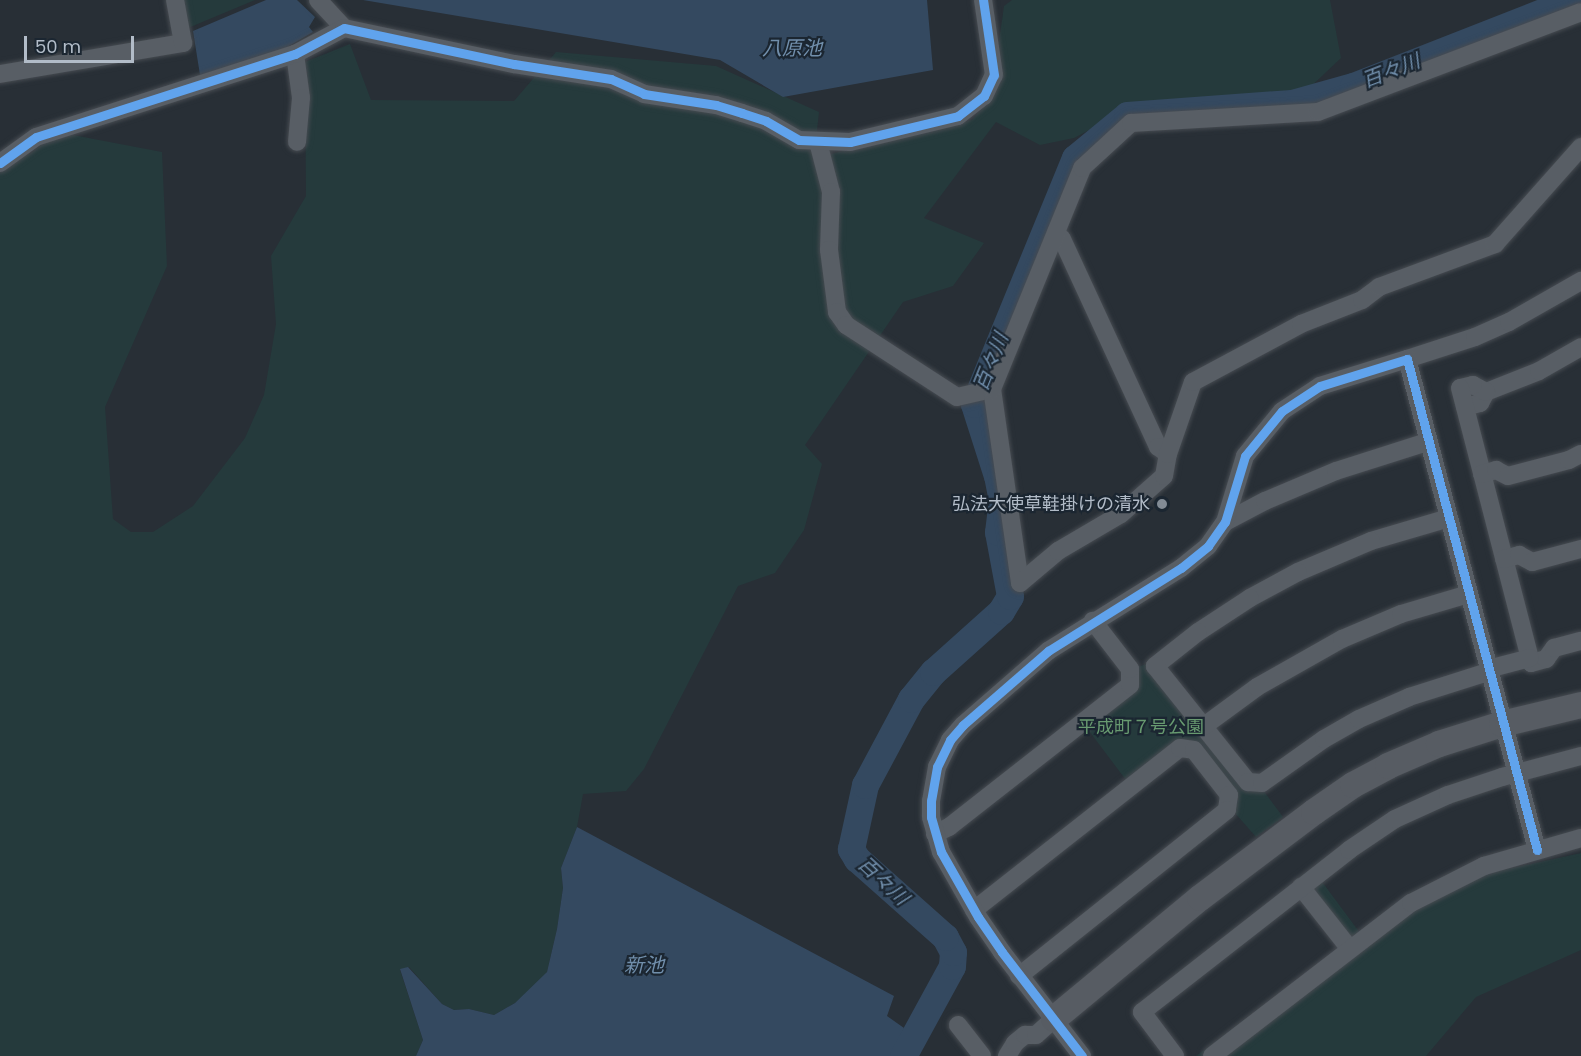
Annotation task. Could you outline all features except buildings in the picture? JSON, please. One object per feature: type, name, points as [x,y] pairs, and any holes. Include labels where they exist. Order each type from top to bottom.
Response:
[{"type":"street","points":[[0,74],[183,43],[175,0]]},
{"type":"street","points":[[318,0],[344,27],[514,64],[611,79],[644,94],[733,111],[766,122],[799,140],[818,142],[850,142],[958,116],[984,96],[994,75],[983,0]]},
{"type":"street","points":[[1581,12],[1318,112],[1131,123],[1082,168],[992,389],[1020,583],[1058,551],[1121,514],[1164,476],[1168,454],[1193,382],[1302,324],[1362,300],[1379,287],[1495,244],[1581,147]]},
{"type":"street","points":[[0,163],[36,137],[295,54],[344,27]]},
{"type":"street","points":[[295,54],[301,98],[297,142]]},
{"type":"street","points":[[818,142],[831,192],[829,250],[837,312],[846,325],[957,397],[992,389]]},
{"type":"street","points":[[1056,232],[1062,239],[1158,447],[1168,454]]},
{"type":"street","points":[[1082,1056],[1019,976],[974,910],[941,852],[931,817],[932,787],[937,767],[950,740],[963,725],[1048,651],[1192,561],[1208,546],[1225,522],[1245,456],[1282,411],[1320,386],[1475,337],[1578,289]]},
{"type":"street","points":[[1581,347],[1539,371],[1486,392],[1473,385],[1460,388],[1531,663],[1546,659],[1554,648],[1581,640]]},
{"type":"street","points":[[1407,359],[1427,442],[1537,850]]},
{"type":"street","points":[[1225,522],[1327,474],[1427,442]]},
{"type":"street","points":[[1484,482],[1496,470],[1508,476],[1569,460],[1581,454]]},
{"type":"street","points":[[1449,518],[1371,542],[1298,572],[1215,621],[1155,666],[1248,782],[1262,783],[1324,739],[1366,716],[1428,690],[1488,670],[1528,651]]},
{"type":"street","points":[[1507,568],[1519,555],[1532,562],[1581,549]]},
{"type":"street","points":[[1204,726],[1283,670],[1342,639],[1401,614],[1468,594]]},
{"type":"street","points":[[935,834],[949,827],[1130,685],[1130,669],[1093,621]]},
{"type":"street","points":[[1007,1056],[1015,1043],[1025,1035],[1035,1035],[1200,898],[1353,785],[1419,752],[1502,724],[1581,705]]},
{"type":"street","points":[[974,910],[1180,748],[1194,750],[1229,795],[1227,810],[1019,976]]},
{"type":"street","points":[[1175,1056],[1142,1012],[1349,850],[1395,819],[1475,785],[1581,756]]},
{"type":"street","points":[[1212,1056],[1392,917],[1430,892],[1484,866],[1581,838]]},
{"type":"street","points":[[1301,887],[1350,949]]},
{"type":"street","points":[[958,1025],[982,1056]]},
{"type":"green space","points":[[183,0],[255,0],[188,28]]},
{"type":"green space","points":[[1012,0],[1330,0],[1341,58],[1304,93],[1260,115],[1129,109],[1074,138],[1040,145],[996,122],[924,218],[984,243],[953,286],[903,302],[805,445],[822,464],[804,530],[775,573],[738,586],[644,769],[626,791],[583,794],[577,827],[561,868],[563,888],[547,972],[538,983],[515,1003],[494,1015],[469,1009],[454,1010],[442,1004],[409,967],[400,970],[423,1040],[416,1056],[0,1056],[0,158],[30,154],[57,132],[162,152],[167,266],[105,407],[113,519],[131,532],[153,532],[193,506],[245,438],[264,395],[276,324],[271,256],[306,196],[305,62],[350,44],[371,100],[514,101],[556,52],[716,66],[819,112],[814,158],[972,120],[991,98],[1004,6]]},
{"type":"green space","name":"平成町７号公園","points":[[1146,664],[1245,788],[1263,790],[1283,817],[1256,837],[1235,813],[1237,793],[1196,742],[1126,780],[1086,727],[1138,667]]},
{"type":"green space","points":[[1581,853],[1581,950],[1476,997],[1426,1056],[1196,1056],[1350,940],[1308,888],[1320,879],[1360,933],[1420,888]]},
{"type":"water","points":[[266,0],[297,0],[315,17],[309,27],[313,32],[282,50],[200,75],[193,31]]},
{"type":"water","name":"八原池","points":[[363,0],[927,0],[933,70],[783,97],[720,60]]},
{"type":"water","name":"新池","points":[[577,827],[894,996],[887,1016],[904,1028],[891,1056],[416,1056],[423,1040],[400,969],[408,967],[442,1004],[454,1010],[469,1009],[494,1015],[515,1003],[547,972],[563,888],[561,868]]},
{"type":"waterway","name":"百々川","points":[[903,1056],[952,966],[953,952],[945,937],[857,859],[851,849],[865,785],[911,699],[933,672],[1001,611],[1010,596],[998,532],[1002,501],[997,476],[974,404],[1075,158],[1127,115],[1292,103],[1353,86],[1573,0]]},
{"type":"cycle path","points":[[0,163],[36,137],[295,54],[344,28],[514,64],[611,79],[644,94],[716,105],[742,113],[766,121],[799,140],[850,142],[958,116],[984,96],[994,75],[983,0]]},
{"type":"cycle path","points":[[1082,1056],[1002,952],[978,917],[941,852],[931,817],[931,801],[937,767],[950,740],[963,725],[1048,651],[1181,568],[1208,546],[1225,522],[1245,456],[1282,411],[1320,386],[1407,359],[1537,850]]},
{"type":"place","name":"弘法大使草鞋掛けの清水","points":[[1162,504]]}]
